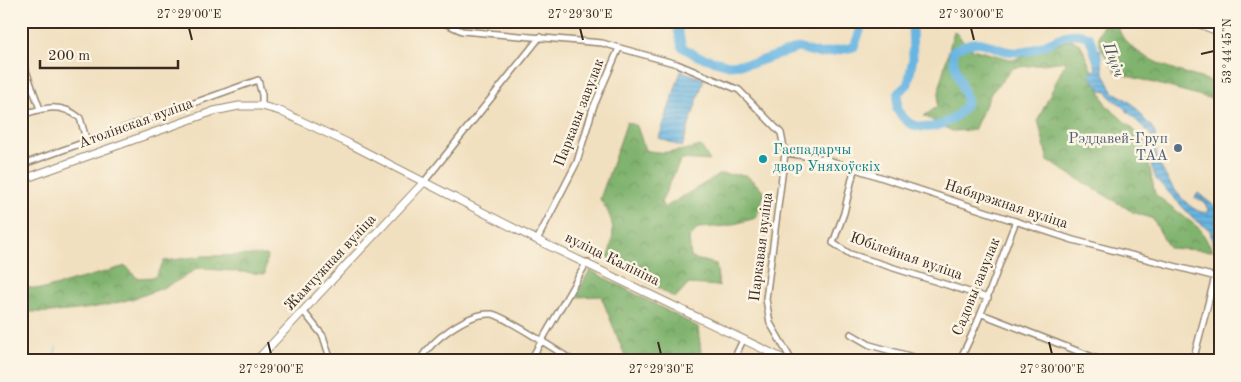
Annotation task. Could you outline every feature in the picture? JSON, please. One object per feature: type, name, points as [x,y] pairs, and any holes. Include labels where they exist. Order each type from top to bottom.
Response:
[{"type":"street","name":"Паркавая вуліца","points":[[440,21],[462,31],[602,43],[677,64],[739,90],[781,133],[785,153],[766,299],[770,323],[792,361]]},
{"type":"street","points":[[1192,21],[1220,32]]},
{"type":"street","points":[[424,182],[540,37]]},
{"type":"street","name":"Паркавы завулак","points":[[537,240],[577,162],[594,108],[619,48]]},
{"type":"street","points":[[21,57],[40,109]]},
{"type":"street","name":"Атолінская вуліца","points":[[21,165],[258,80],[262,95],[262,106]]},
{"type":"street","name":"Атолінская вуліца","points":[[21,115],[51,106],[72,111],[80,118],[87,142]]},
{"type":"street","name":"Атолінская вуліца","points":[[21,180],[206,113],[239,106],[262,106],[280,111],[424,182]]},
{"type":"street","name":"Набярэжная вуліца","points":[[785,153],[825,159],[1073,240],[1217,277]]},
{"type":"street","name":"Юбілейная вуліца","points":[[854,170],[844,214],[833,243],[850,254],[988,298]]},
{"type":"street","name":"вуліца Калініна","points":[[424,182],[537,240],[788,361]]},
{"type":"street","name":"Жамчужная вуліца","points":[[256,361],[424,182]]},
{"type":"street","name":"Садовы завулак","points":[[959,361],[982,314],[1016,222]]},
{"type":"street","points":[[530,361],[586,262]]},
{"type":"street","points":[[1193,361],[1217,277]]},
{"type":"street","points":[[304,312],[323,336],[331,361]]},
{"type":"street","points":[[419,361],[426,350],[453,327],[476,317],[493,314],[573,361]]},
{"type":"street","points":[[982,314],[1103,361]]},
{"type":"street","points":[[851,334],[870,345],[927,361]]},
{"type":"street","points":[[733,361],[743,340]]},
{"type":"green space","points":[[1116,21],[1124,39],[1144,56],[1169,68],[1220,84],[1220,101],[1117,73],[1104,54],[1099,41],[1101,29],[1106,22]]},
{"type":"green space","points":[[954,31],[972,49],[1013,60],[1071,39],[1081,45],[1106,105],[1144,139],[1155,194],[1200,229],[1213,251],[1169,248],[1153,219],[1133,212],[1048,161],[1038,120],[1066,61],[1013,68],[991,93],[974,130],[952,131],[924,116],[937,107],[941,80]]},
{"type":"green space","points":[[627,122],[637,126],[645,150],[680,151],[701,146],[710,161],[681,159],[661,202],[664,208],[720,174],[746,175],[765,192],[756,218],[727,226],[698,228],[689,238],[691,258],[716,264],[719,286],[688,284],[675,298],[608,258],[613,227],[609,214],[600,199]]},
{"type":"green space","points":[[267,255],[265,274],[197,268],[160,289],[113,304],[64,311],[21,311],[21,287],[44,289],[126,266],[137,278],[155,277],[164,261],[204,256]]},
{"type":"green space","points":[[590,270],[698,327],[702,361],[627,361],[601,296],[575,297]]},
{"type":"water","points":[[1100,49],[1103,71],[1113,92],[1134,106],[1153,129],[1158,161],[1176,192],[1184,201],[1201,212],[1209,212],[1204,201],[1195,198],[1198,193],[1218,209],[1216,227],[1220,234],[1217,239],[1220,244],[1220,254],[1213,245],[1210,230],[1193,218],[1156,179],[1147,151],[1151,144],[1151,135],[1119,103],[1113,100],[1107,92],[1102,91],[1089,75],[1096,68],[1090,51]]},
{"type":"water","points":[[681,71],[704,79],[682,147],[659,138]]},
{"type":"waterway","name":"Пціч","points":[[676,21],[682,47],[697,56],[729,65],[754,63],[798,48],[820,54],[854,47],[860,31],[859,21]]},
{"type":"waterway","name":"Пціч","points":[[912,21],[913,58],[908,84],[898,93],[897,110],[909,123],[919,126],[927,127],[943,124],[957,115],[967,102],[954,63],[953,51],[965,45],[982,43],[1012,52],[1023,52],[1040,47],[1063,36],[1080,34],[1089,37],[1098,60]]},
{"type":"waterway","points":[[54,361],[56,347]]},
{"type":"place","name":"Рэддавей-Груп ТАА","points":[[1178,148]]},
{"type":"place","name":"Гаспадарчы двор Уняхоўскіх","points":[[763,159]]}]
